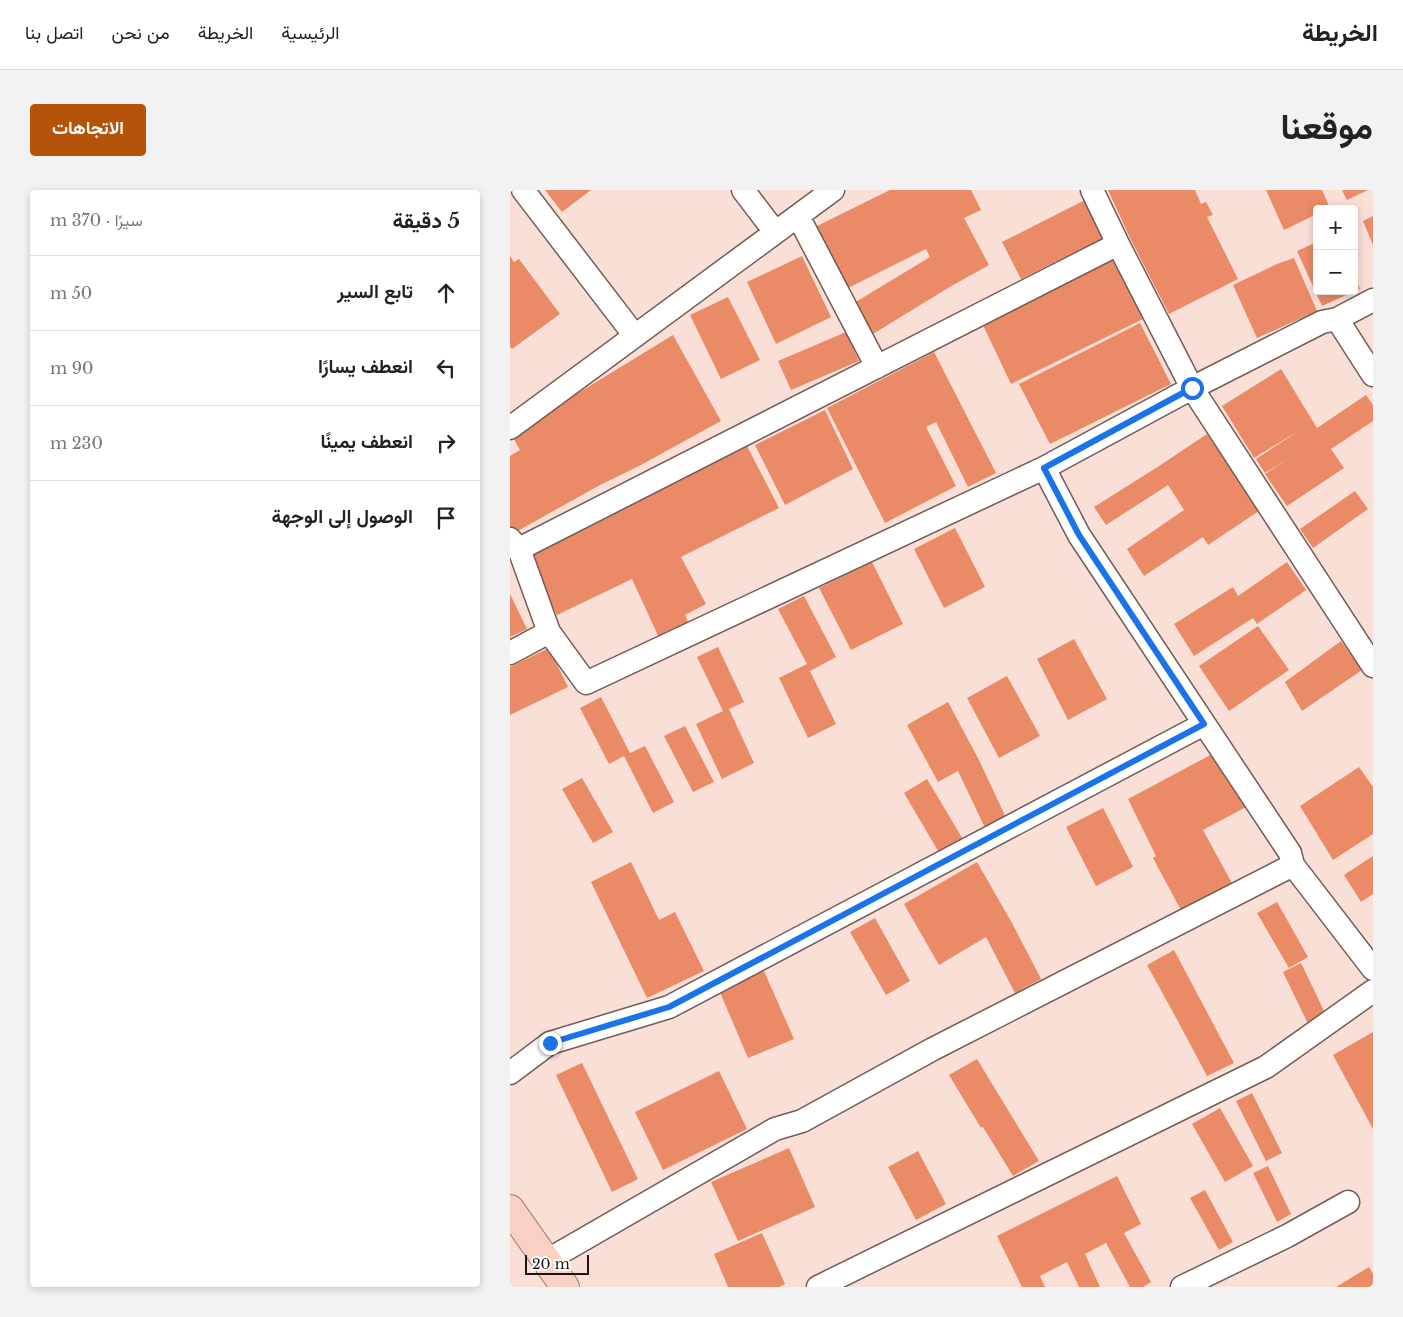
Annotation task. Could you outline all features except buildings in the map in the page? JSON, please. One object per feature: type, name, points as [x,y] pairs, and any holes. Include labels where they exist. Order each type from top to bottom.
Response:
[{"type":"main road","points":[[510,1209],[565,1287]]},
{"type":"street","points":[[523,190],[635,336]]},
{"type":"street","points":[[743,190],[776,232]]},
{"type":"street","points":[[510,428],[833,190]]},
{"type":"street","points":[[1092,190],[1192,388],[1373,666]]},
{"type":"street","points":[[798,216],[877,366]]},
{"type":"street","points":[[1118,244],[877,366],[515,544],[549,632],[586,683],[1044,468],[1192,388],[1322,322],[1337,319],[1373,300]]},
{"type":"street","points":[[1337,319],[1373,375]]},
{"type":"street","points":[[1044,468],[1079,535],[1290,853],[1293,865],[1373,969]]},
{"type":"street","points":[[510,653],[549,632]]},
{"type":"street","points":[[510,1073],[550,1043],[669,1007],[1204,724]]},
{"type":"street","points":[[546,1261],[775,1129],[802,1121],[933,1048],[1293,865]]},
{"type":"street","points":[[818,1287],[1266,1067],[1373,991]]},
{"type":"street","points":[[1182,1287],[1287,1236],[1348,1202]]},
{"type":"route","points":[[550,1043],[669,1007],[1204,724],[1079,535],[1044,468],[1192,388]]}]
